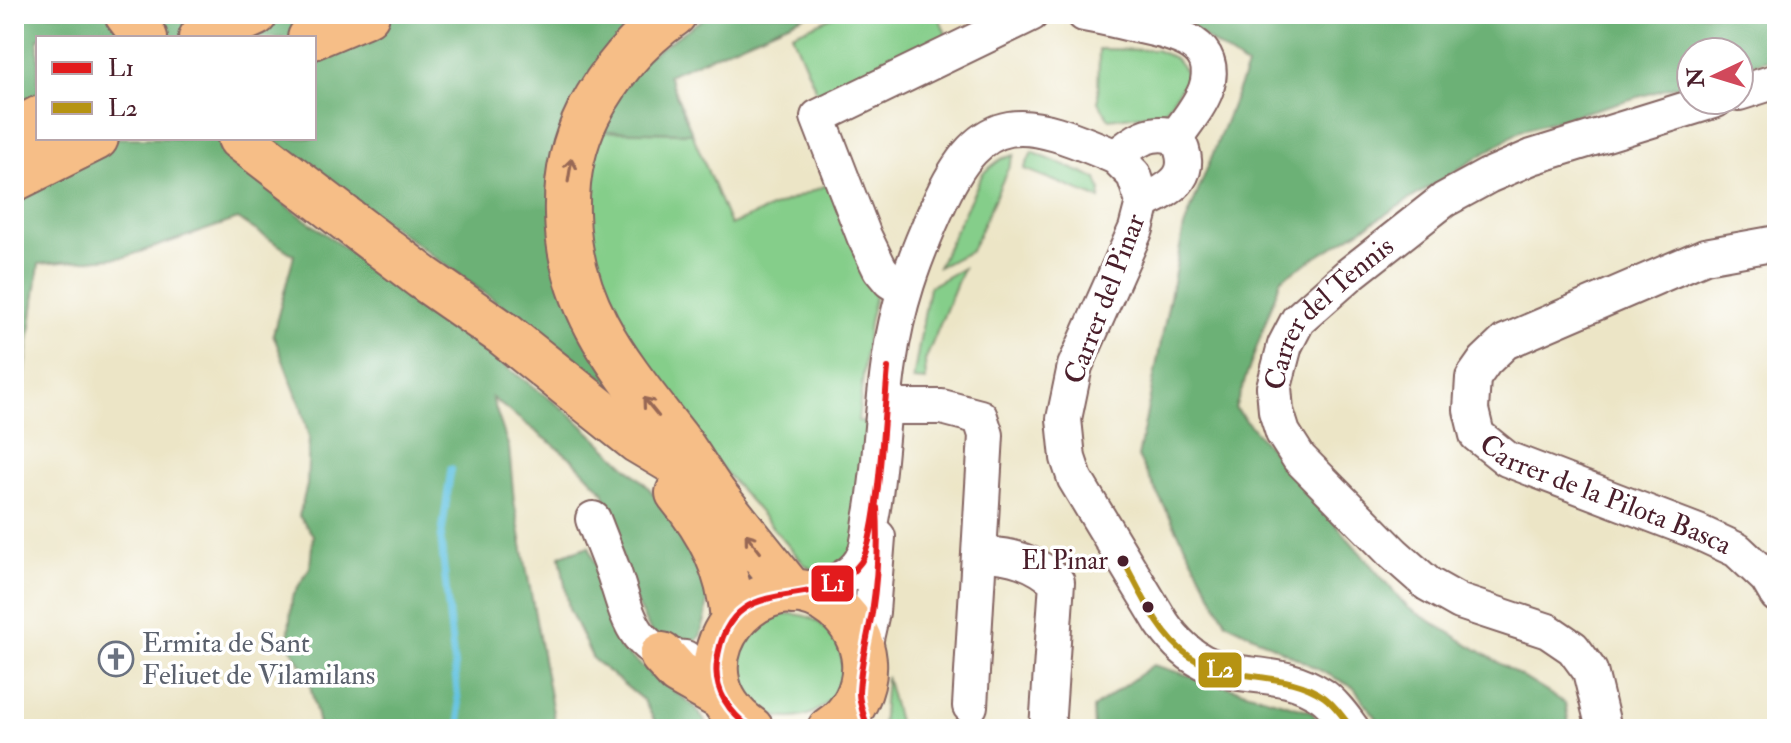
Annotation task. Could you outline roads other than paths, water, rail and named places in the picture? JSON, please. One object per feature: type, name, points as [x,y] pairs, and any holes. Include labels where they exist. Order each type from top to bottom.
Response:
[{"type":"main road","points":[[127,14],[144,36]]},
{"type":"main road","points":[[206,36],[255,14]]},
{"type":"main road","points":[[315,36],[367,14]]},
{"type":"main road","points":[[674,14],[656,26],[616,68],[585,121],[570,164],[566,197],[574,270],[589,312],[616,362],[677,440],[713,493],[798,593]]},
{"type":"main road","points":[[14,132],[36,120]]},
{"type":"main road","points":[[14,179],[92,140]]},
{"type":"main road","points":[[243,140],[422,277],[504,334],[638,441],[680,466],[713,493]]},
{"type":"main road","points":[[638,441],[694,512],[717,550],[731,594],[716,675],[720,697]]},
{"type":"main road","points":[[726,632],[742,610],[765,597],[798,593],[831,605],[843,614],[859,638],[863,652],[864,712],[850,710],[830,729]]},
{"type":"main road","points":[[662,655],[678,673],[720,697],[740,722],[751,729]]},
{"type":"street","points":[[904,290],[890,281],[880,269],[818,117],[1031,14]]},
{"type":"street","points":[[798,593],[847,576],[858,566],[866,551],[876,497],[892,342],[910,268],[952,173],[981,141],[1007,129],[1048,129],[1116,157],[1129,145],[1152,133],[1176,137],[1204,93],[1208,64],[1195,44],[1180,36],[1084,14]]},
{"type":"street","points":[[1755,88],[1777,81]]},
{"type":"street","name":"Carrer del Tennis","points":[[1604,729],[1590,671],[1573,648],[1548,631],[1460,602],[1428,584],[1405,564],[1299,458],[1283,433],[1276,411],[1274,387],[1285,345],[1298,320],[1350,274],[1444,200],[1532,157],[1675,113]]},
{"type":"street","name":"Carrer del Pinar","points":[[1143,202],[1174,186],[1181,178],[1184,158],[1176,137]]},
{"type":"street","name":"Carrer del Pinar","points":[[1116,157],[1134,175],[1143,202],[1136,229],[1075,366],[1064,419],[1068,458],[1075,479],[1162,623],[1188,655],[1224,671],[1290,682],[1307,688],[1324,697],[1352,729]]},
{"type":"street","name":"Carrer de la Pilota Basca","points":[[1777,243],[1705,256],[1505,342],[1473,378],[1471,410],[1477,435],[1507,459],[1737,550],[1767,578],[1777,595]]},
{"type":"street","points":[[884,407],[942,407],[980,417],[986,435],[970,706]]},
{"type":"street","points":[[863,652],[872,612],[878,530],[876,497]]},
{"type":"street","points":[[593,519],[632,627],[645,643],[662,655],[698,657],[726,632]]},
{"type":"street","points":[[981,555],[995,554],[1040,567],[1057,582],[1047,729]]},
{"type":"waterway","points":[[451,469],[441,540],[461,729]]},
{"type":"place","name":"El Pinar","points":[[1123,561]]},
{"type":"place","name":"Ermita de Sant Feliuet de Vilamilans","points":[[116,659]]}]
